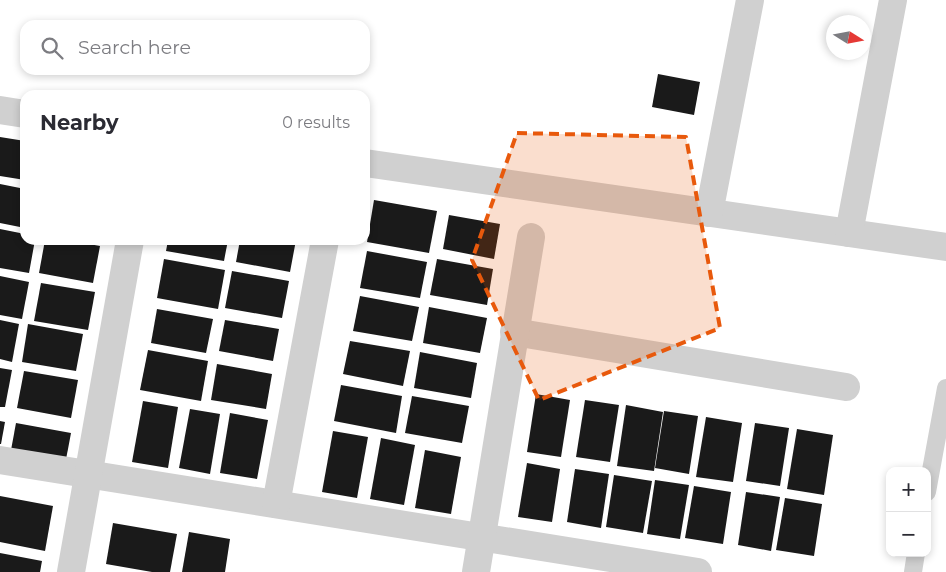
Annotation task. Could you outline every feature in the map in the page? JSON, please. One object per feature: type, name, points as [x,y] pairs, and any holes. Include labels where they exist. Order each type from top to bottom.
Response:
[{"type":"street","points":[[710,213],[750,0]]},
{"type":"street","points":[[848,233],[893,0]]},
{"type":"street","points":[[0,110],[20,113]]},
{"type":"street","points":[[370,164],[946,247]]},
{"type":"street","points":[[476,572],[531,237]]},
{"type":"street","points":[[71,572],[129,245]]},
{"type":"street","points":[[276,504],[323,245]]},
{"type":"street","points":[[514,332],[846,387]]},
{"type":"street","points":[[0,460],[698,572]]},
{"type":"lane","points":[[931,470],[946,388]]},
{"type":"lane","points":[[913,572],[915,557]]},
{"type":"highlighted area","points":[[517,133],[686,137],[720,328],[539,400],[472,260]]},
{"type":"building","points":[[658,74],[700,82],[694,115],[652,107]]},
{"type":"building","points":[[0,137],[20,140],[20,179],[0,176]]},
{"type":"building","points":[[0,184],[20,188],[20,227],[0,223]]},
{"type":"building","points":[[374,200],[437,211],[429,253],[370,243],[370,224]]},
{"type":"building","points":[[449,215],[500,224],[494,259],[443,249]]},
{"type":"building","points":[[0,229],[20,233],[20,245],[34,245],[29,273],[0,268]]},
{"type":"building","points":[[44,245],[100,246],[93,283],[39,273]]},
{"type":"building","points":[[167,245],[227,245],[224,261],[166,251]]},
{"type":"building","points":[[239,245],[295,245],[290,272],[236,262]]},
{"type":"building","points":[[367,251],[427,262],[420,298],[360,288]]},
{"type":"building","points":[[164,259],[225,270],[218,309],[157,298]]},
{"type":"building","points":[[437,259],[493,269],[487,305],[430,295]]},
{"type":"building","points":[[232,271],[289,281],[282,318],[225,308]]},
{"type":"building","points":[[0,276],[29,282],[22,319],[0,315]]},
{"type":"building","points":[[41,283],[95,292],[88,330],[34,321]]},
{"type":"building","points":[[360,296],[419,307],[412,341],[353,331]]},
{"type":"building","points":[[429,307],[487,318],[480,353],[423,343]]},
{"type":"building","points":[[157,309],[213,319],[206,353],[151,343]]},
{"type":"building","points":[[0,320],[19,324],[12,362],[0,359]]},
{"type":"building","points":[[225,320],[279,329],[273,361],[219,351]]},
{"type":"building","points":[[28,324],[83,334],[76,371],[22,362]]},
{"type":"building","points":[[350,341],[410,351],[403,386],[343,374]]},
{"type":"building","points":[[148,350],[208,361],[201,401],[140,390]]},
{"type":"building","points":[[420,352],[477,363],[471,398],[414,388]]},
{"type":"building","points":[[217,364],[272,374],[266,409],[211,400]]},
{"type":"building","points":[[0,368],[12,370],[5,407],[0,407]]},
{"type":"building","points":[[24,371],[78,380],[71,418],[17,408]]},
{"type":"building","points":[[341,385],[402,396],[396,433],[334,421]]},
{"type":"building","points":[[536,394],[570,400],[561,457],[527,452]]},
{"type":"building","points":[[412,396],[469,406],[462,443],[405,433]]},
{"type":"building","points":[[585,400],[619,405],[610,462],[576,457]]},
{"type":"building","points":[[143,401],[178,407],[168,468],[132,462]]},
{"type":"building","points":[[626,405],[663,412],[654,471],[617,466]]},
{"type":"building","points":[[190,409],[220,414],[210,474],[179,468]]},
{"type":"building","points":[[664,411],[698,416],[689,474],[655,468]]},
{"type":"building","points":[[230,413],[268,420],[257,479],[220,473]]},
{"type":"building","points":[[706,417],[742,423],[733,482],[696,477]]},
{"type":"building","points":[[0,421],[5,422],[1,444],[0,444]]},
{"type":"building","points":[[16,423],[71,433],[64,470],[9,461]]},
{"type":"building","points":[[755,423],[789,428],[780,486],[746,481]]},
{"type":"building","points":[[797,429],[833,435],[824,495],[787,489]]},
{"type":"building","points":[[333,431],[368,437],[357,498],[322,492]]},
{"type":"building","points":[[381,438],[415,445],[404,505],[370,499]]},
{"type":"building","points":[[425,450],[461,457],[451,514],[415,508]]},
{"type":"building","points":[[527,463],[560,469],[552,522],[518,517]]},
{"type":"building","points":[[575,469],[609,474],[601,528],[567,522]]},
{"type":"building","points":[[614,475],[652,481],[643,533],[606,527]]},
{"type":"building","points":[[655,480],[689,485],[680,539],[647,534]]},
{"type":"building","points":[[694,486],[731,492],[723,544],[685,538]]},
{"type":"building","points":[[746,492],[780,497],[771,551],[738,545]]},
{"type":"building","points":[[0,496],[53,506],[45,551],[0,542]]},
{"type":"building","points":[[785,498],[822,504],[814,556],[776,550]]},
{"type":"building","points":[[113,523],[177,534],[170,572],[152,572],[106,564]]},
{"type":"building","points":[[189,532],[230,539],[225,572],[182,572]]},
{"type":"building","points":[[0,553],[42,561],[40,572],[0,572]]}]
